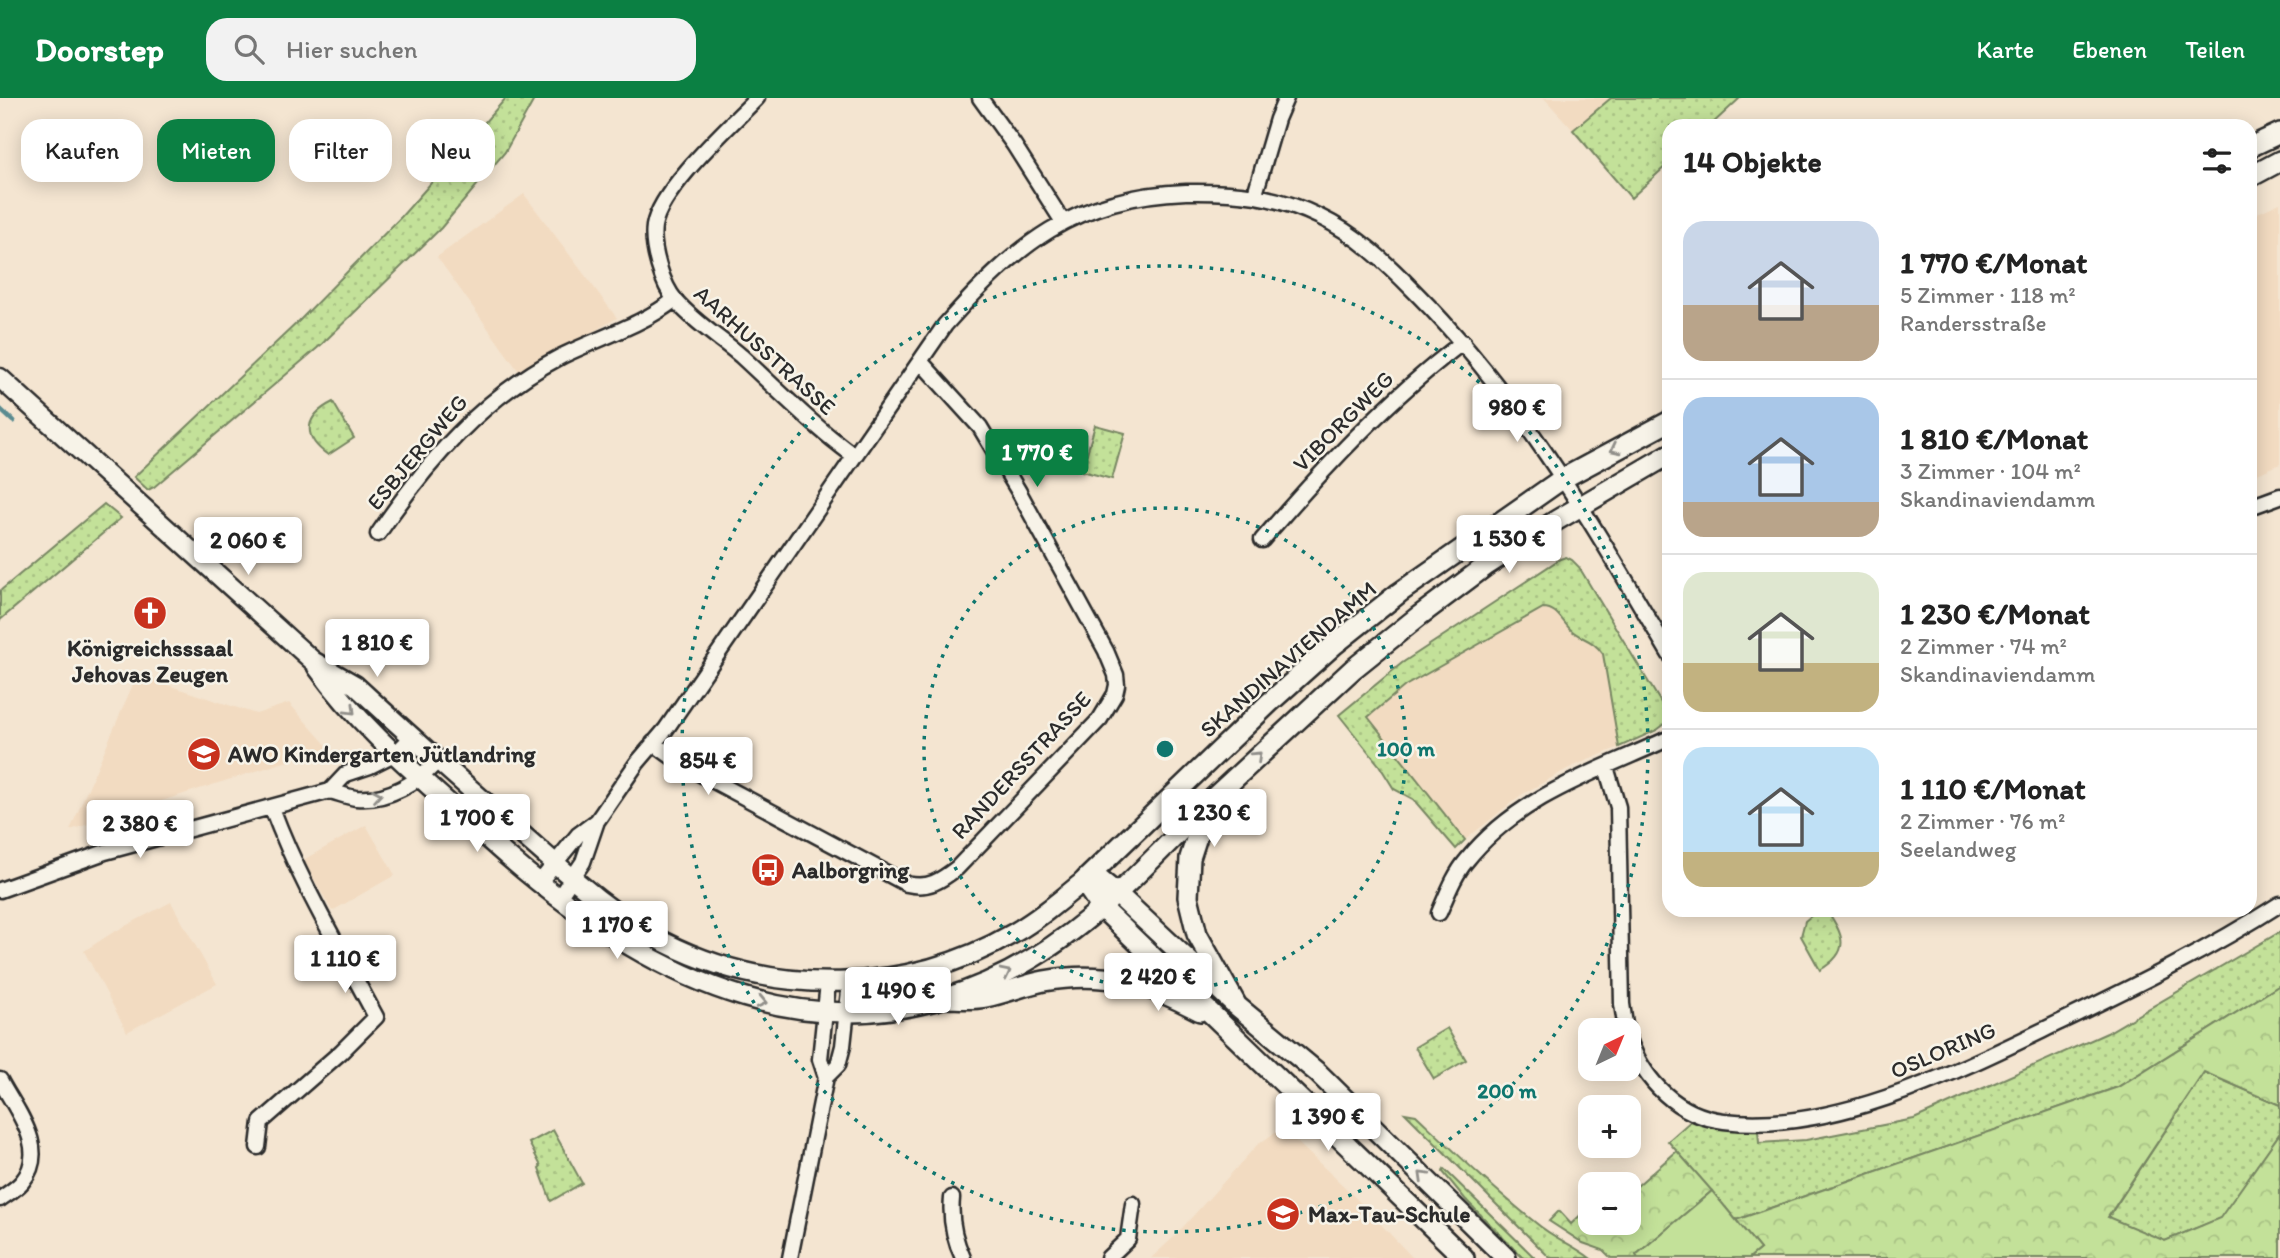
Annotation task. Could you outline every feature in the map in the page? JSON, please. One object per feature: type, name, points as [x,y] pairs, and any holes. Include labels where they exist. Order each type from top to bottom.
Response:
[{"type":"main road","points":[[2257,144],[2280,133]]},
{"type":"main road","points":[[2257,173],[2280,161]]},
{"type":"main road","name":"SKANDINAVIENDAMM","points":[[1088,878],[1269,703],[1335,644],[1409,586],[1562,479],[1662,425]]},
{"type":"main road","name":"SKANDINAVIENDAMM","points":[[1237,1006],[1197,934],[1188,897],[1187,874],[1190,858],[1208,803],[1353,669],[1487,565],[1581,505],[1662,459]]},
{"type":"main road","points":[[1464,1258],[1101,907],[1090,891],[1088,878],[1100,880],[1116,893],[1237,1006],[1318,1073],[1506,1258]]},
{"type":"main road","points":[[943,998],[985,998],[1041,982],[1070,977],[1105,977],[1135,982],[1157,990],[1220,1022]]},
{"type":"street","name":"AARHUSSTRASSE","points":[[757,98],[678,180],[654,225],[657,264],[674,300],[828,437],[853,455]]},
{"type":"street","points":[[979,98],[1014,145],[1063,222]]},
{"type":"street","points":[[1255,194],[1276,119],[1286,98]]},
{"type":"street","points":[[539,883],[578,835],[597,821],[681,708],[945,325],[987,278],[1029,242],[1063,222],[1104,205],[1145,196],[1218,191],[1255,194],[1321,217],[1363,244],[1405,282],[1463,342],[1581,505],[1662,642]]},
{"type":"street","name":"ESBJERGWEG","points":[[378,534],[405,494],[486,406],[555,360],[658,313],[674,300]]},
{"type":"street","name":"VIBORGWEG","points":[[1262,540],[1312,484],[1414,381],[1463,342]]},
{"type":"street","name":"RANDERSSTRASSE","points":[[653,743],[669,756],[725,787],[907,884],[922,887],[931,886],[957,868],[1100,719],[1115,694],[1116,675],[1096,631],[1019,492],[979,427],[920,361]]},
{"type":"street","name":"SKANDINAVIENDAMM","points":[[0,378],[313,661],[338,697],[422,778],[539,883],[620,941],[699,982],[758,1002],[827,1012],[881,1011],[943,998],[977,987],[1036,957],[1062,939],[1101,907],[1208,803]]},
{"type":"street","points":[[2257,504],[2280,496]]},
{"type":"street","name":"SKANDINAVIENDAMM","points":[[313,661],[352,682],[438,761],[573,879],[615,912],[664,942],[702,959],[767,977],[797,982],[850,982],[912,973],[939,966],[993,945],[1045,913],[1088,878]]},
{"type":"street","points":[[330,791],[346,774],[396,753],[412,737]]},
{"type":"street","points":[[1439,913],[1459,872],[1490,835],[1517,813],[1554,790],[1662,742]]},
{"type":"street","points":[[0,890],[105,852],[330,791],[358,798],[394,792],[422,778],[438,761]]},
{"type":"street","points":[[1606,767],[1618,807],[1624,1018]]},
{"type":"street","points":[[258,1147],[261,1122],[341,1052],[376,1017],[310,892],[272,808]]},
{"type":"street","points":[[558,899],[573,879],[591,845],[597,821]]},
{"type":"street","name":"OSLORING","points":[[1642,1067],[1653,1083],[1685,1109],[1721,1121],[1753,1123],[1811,1116],[1874,1103],[1970,1065],[2136,987],[2280,904]]},
{"type":"street","points":[[826,1077],[838,1065],[850,982]]},
{"type":"street","points":[[790,1258],[826,1077],[820,1059],[828,983]]},
{"type":"street","points":[[0,1080],[28,1128],[32,1149],[30,1171],[21,1184],[0,1199]]},
{"type":"street","points":[[952,1198],[950,1215],[963,1258]]},
{"type":"street","points":[[1108,1258],[1128,1238],[1132,1204]]},
{"type":"shaded area","points":[[1544,98],[1611,98],[1573,130]]},
{"type":"shaded area","points":[[524,194],[617,318],[520,373],[437,257]]},
{"type":"shaded area","points":[[2280,203],[2280,464],[2257,474],[2257,213]]},
{"type":"shaded area","points":[[1543,608],[1550,608],[1571,630],[1595,643],[1603,654],[1619,747],[1569,768],[1521,795],[1465,840],[1367,717],[1405,686]]},
{"type":"shaded area","name":"AWO Kindergarten Jütlandring","points":[[137,675],[256,714],[289,703],[329,748],[70,830]]},
{"type":"shaded area","points":[[366,825],[395,875],[332,911],[303,860]]},
{"type":"shaded area","points":[[171,902],[217,984],[127,1032],[84,951]]},
{"type":"shaded area","name":"Max-Tau-Schule","points":[[1282,1128],[1349,1191],[1413,1258],[1151,1258],[1174,1237],[1257,1145]]},
{"type":"green space","points":[[506,98],[535,98],[505,152],[495,164],[495,119],[487,119]]},
{"type":"green space","points":[[1611,98],[1740,98],[1718,119],[1662,119],[1662,169],[1631,198],[1573,130]]},
{"type":"green space","points":[[432,182],[480,182],[441,228],[322,344],[154,487],[148,490],[134,477],[299,321]]},
{"type":"green space","points":[[333,402],[354,438],[328,455],[313,441],[310,427],[317,414]]},
{"type":"green space","points":[[1095,425],[1125,433],[1112,479],[1082,471]]},
{"type":"green space","points":[[104,504],[121,518],[0,620],[0,591]]},
{"type":"green space","points":[[1566,557],[1579,567],[1662,704],[1662,726],[1619,747],[1603,654],[1595,645],[1570,629],[1555,612],[1543,608],[1405,686],[1368,717],[1465,840],[1456,849],[1413,799],[1394,789],[1379,765],[1339,715],[1402,663]]},
{"type":"green space","points":[[1810,917],[1831,917],[1840,935],[1842,942],[1837,956],[1820,970],[1801,936],[1805,921]]},
{"type":"green space","points":[[2280,932],[2280,985],[2118,1087],[1736,1220],[1668,1141],[1693,1119],[1728,1129],[1758,1130],[1759,1143],[1806,1140],[1914,1119],[2107,1033]]},
{"type":"green space","points":[[2280,985],[2280,1105],[2204,1072],[2108,1217],[2165,1241],[2220,1218],[2280,1133],[2280,1258],[1749,1258],[1760,1249],[1736,1220],[2118,1087]]},
{"type":"green space","points":[[1447,1028],[1466,1060],[1434,1079],[1415,1047]]},
{"type":"green space","points":[[2204,1072],[2280,1105],[2280,1133],[2221,1218],[2165,1241],[2108,1218]]},
{"type":"green space","points":[[1405,1113],[1416,1115],[1489,1184],[1542,1228],[1590,1258],[1550,1258]]},
{"type":"green space","points":[[553,1130],[582,1183],[551,1201],[539,1168],[541,1166],[529,1143]]},
{"type":"green space","points":[[1677,1151],[1712,1191],[1636,1255],[1638,1258],[1611,1258],[1603,1250],[1583,1243],[1549,1221],[1559,1211],[1571,1224],[1578,1217],[1578,1235],[1641,1235],[1641,1182]]},
{"type":"green space","points":[[1444,1169],[1535,1258],[1523,1258],[1466,1200],[1443,1172]]},
{"type":"green space","points":[[1712,1191],[1760,1249],[1749,1258],[1638,1258],[1636,1255]]},
{"type":"waterway","points":[[0,409],[13,421]]},
{"type":"place","name":"Königreichsssaal Jehovas Zeugen","points":[[150,613]]},
{"type":"place","name":"AWO Kindergarten Jütlandring","points":[[204,754]]},
{"type":"place","name":"Aalborgring","points":[[768,870]]},
{"type":"place","name":"Max-Tau-Schule","points":[[1283,1214]]}]
